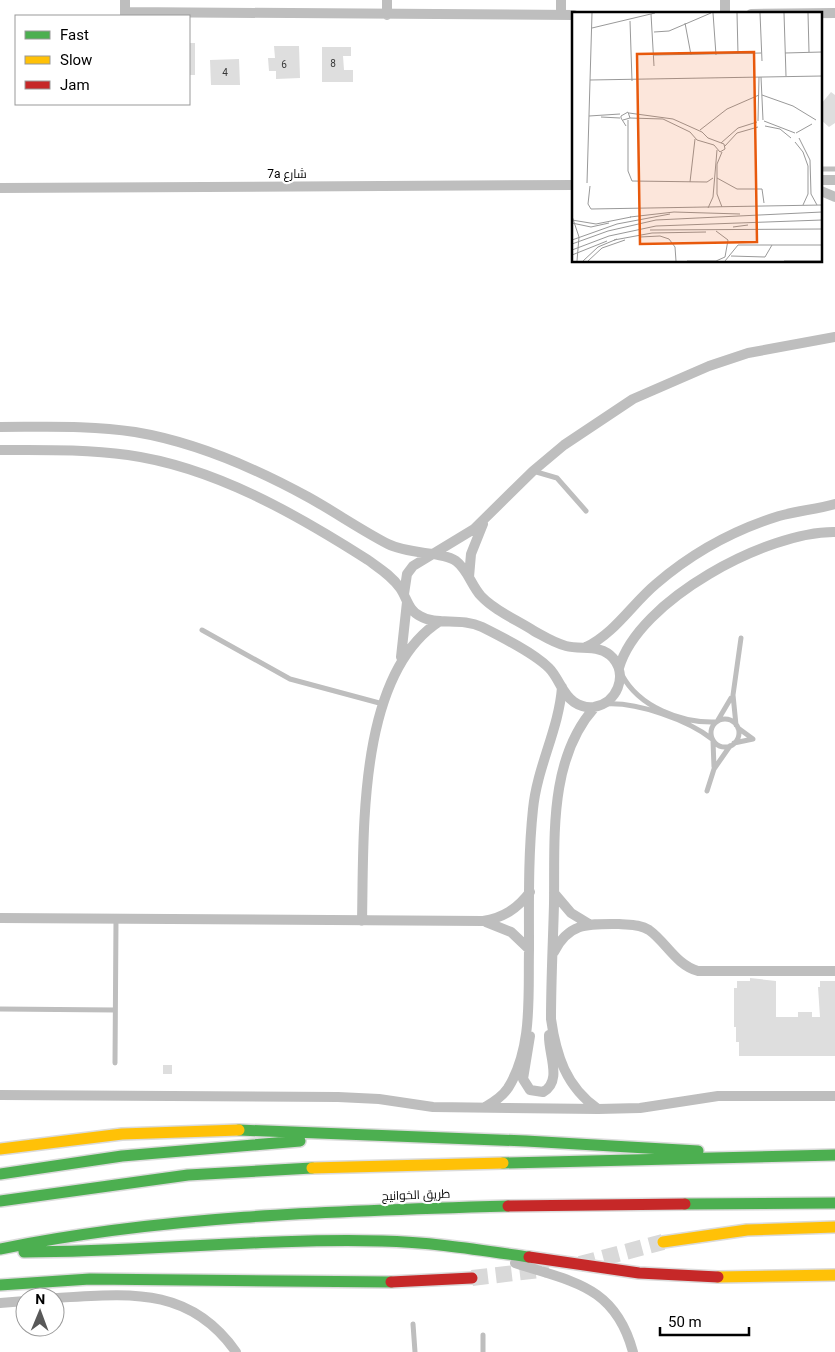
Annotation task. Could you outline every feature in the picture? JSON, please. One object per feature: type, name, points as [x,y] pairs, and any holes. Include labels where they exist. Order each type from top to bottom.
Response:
[{"type":"main road","points":[[0,1149],[114,1135],[185,1131],[301,1132],[372,1137],[594,1145],[752,1156]]},
{"type":"main road","points":[[0,1174],[131,1155],[372,1137]]},
{"type":"main road","points":[[0,1201],[109,1184],[207,1174],[321,1168],[835,1155]]},
{"type":"main road","name":"طريق الخوانيج","points":[[0,1250],[89,1232],[187,1221],[424,1208],[835,1203]]},
{"type":"main road","points":[[663,1242],[747,1230],[835,1227]]},
{"type":"main road","points":[[0,1250],[72,1252],[333,1241],[382,1241],[480,1249],[642,1273],[724,1277],[835,1275]]},
{"type":"main road","points":[[0,1285],[90,1279],[355,1283],[472,1278]]},
{"type":"street","points":[[125,0],[125,14],[572,14]]},
{"type":"street","points":[[386,0],[387,15]]},
{"type":"street","points":[[561,0],[561,15]]},
{"type":"street","points":[[822,13],[835,13]]},
{"type":"street","points":[[822,180],[835,180]]},
{"type":"street","name":"7a شارع","points":[[0,188],[572,185]]},
{"type":"street","points":[[822,190],[835,189]]},
{"type":"street","points":[[822,191],[835,198]]},
{"type":"street","points":[[400,663],[407,574],[413,566],[464,536],[484,521],[533,471],[598,421],[670,381],[748,353],[833,338]]},
{"type":"street","points":[[0,427],[110,429],[136,432],[186,445],[276,481],[394,547],[449,558],[458,562],[480,595],[495,607],[553,642],[602,650],[609,654],[619,670]]},
{"type":"street","points":[[0,450],[108,452],[155,460],[238,488],[312,526],[380,568],[397,584],[405,598],[421,617],[441,621],[462,621],[482,628],[545,665],[566,694],[578,705],[599,705]]},
{"type":"street","points":[[585,648],[605,636],[656,583],[684,561],[715,543],[747,528],[780,516],[835,504]]},
{"type":"street","points":[[469,578],[473,548],[484,521]]},
{"type":"street","points":[[562,686],[558,714],[536,787],[533,809],[529,949],[529,1051],[523,1079],[525,1085],[536,1092],[549,1089],[554,1077],[549,1050],[552,1018],[555,830],[559,790],[577,732],[599,705],[615,694],[620,679],[619,670],[626,650],[638,634],[666,606],[706,576],[760,549],[796,538],[835,532]]},
{"type":"street","points":[[362,921],[365,806],[372,754],[384,704],[400,663],[421,635],[441,621]]},
{"type":"street","points":[[0,918],[483,921],[492,920],[511,912],[530,892]]},
{"type":"street","points":[[554,893],[571,913],[589,924]]},
{"type":"street","points":[[483,921],[511,932],[529,949]]},
{"type":"street","points":[[553,953],[570,932],[589,924],[644,927],[654,934],[682,964],[698,971],[835,971]]},
{"type":"street","points":[[484,1108],[502,1096],[512,1078],[524,1043],[528,1018]]},
{"type":"street","points":[[552,1018],[556,1047],[566,1075],[577,1091],[598,1109]]},
{"type":"street","points":[[0,1095],[338,1097],[379,1099],[432,1107],[598,1109],[640,1108],[718,1096],[835,1096]]},
{"type":"street","points":[[480,1249],[517,1264],[556,1274],[587,1288],[601,1297],[618,1316],[630,1338],[633,1352]]},
{"type":"street","points":[[65,1298],[140,1296],[175,1302],[206,1319],[219,1330],[236,1352]]},
{"type":"street","points":[[0,1303],[15,1302]]},
{"type":"lane","points":[[822,169],[835,169]]},
{"type":"lane","points":[[533,471],[557,478],[586,511]]},
{"type":"lane","points":[[202,630],[290,679],[384,704]]},
{"type":"lane","points":[[707,791],[714,770],[738,737],[733,695],[741,638]]},
{"type":"lane","points":[[599,705],[636,706],[669,716],[695,721],[726,719],[753,739],[722,746],[701,731],[669,716],[639,697],[628,686],[619,670]]},
{"type":"lane","points":[[714,770],[711,730],[733,695]]},
{"type":"lane","points":[[115,1063],[116,920]]},
{"type":"lane","points":[[0,1008],[115,1010]]},
{"type":"lane","points":[[413,1324],[415,1352]]},
{"type":"lane","points":[[483,1335],[483,1352]]},
{"type":"building","points":[[190,43],[195,43],[195,75],[190,75]]},
{"type":"building","points":[[274,46],[299,46],[300,78],[276,79],[276,71],[269,71],[268,58],[275,58]]},
{"type":"building","points":[[322,47],[351,47],[351,56],[343,56],[344,70],[353,70],[353,82],[322,82]]},
{"type":"building","points":[[239,59],[240,85],[211,85],[210,60]]},
{"type":"building","points":[[831,92],[835,95],[835,123],[829,127],[822,121],[822,103]]},
{"type":"building","points":[[750,978],[776,981],[776,1017],[798,1017],[798,1012],[812,1012],[812,1017],[820,1017],[818,987],[820,987],[820,981],[835,981],[835,1056],[739,1056],[739,1042],[736,1042],[736,1027],[734,1027],[734,988],[737,988],[737,981],[750,981]]},
{"type":"building","points":[[163,1065],[172,1065],[172,1074],[163,1074]]},
{"type":"tunnel","points":[[580,1264],[663,1242]]},
{"type":"tunnel","points":[[472,1278],[549,1269]]},
{"type":"traffic: fast","points":[[239,1130],[526,1141],[698,1151]]},
{"type":"traffic: fast","points":[[0,1174],[122,1156],[300,1141]]},
{"type":"traffic: fast","points":[[503,1163],[835,1155]]},
{"type":"traffic: fast","points":[[0,1201],[188,1175],[312,1168]]},
{"type":"traffic: fast","points":[[685,1204],[835,1203]]},
{"type":"traffic: fast","points":[[0,1249],[126,1229],[190,1222],[317,1213],[508,1206]]},
{"type":"traffic: fast","points":[[24,1252],[113,1250],[292,1241],[382,1241],[474,1249],[529,1257]]},
{"type":"traffic: fast","points":[[0,1285],[90,1279],[391,1282]]},
{"type":"traffic: slow","points":[[0,1149],[122,1134],[239,1130]]},
{"type":"traffic: slow","points":[[312,1168],[503,1163]]},
{"type":"traffic: slow","points":[[663,1242],[747,1230],[835,1227]]},
{"type":"traffic: slow","points":[[718,1277],[835,1275]]},
{"type":"traffic: jam","points":[[508,1206],[685,1204]]},
{"type":"traffic: jam","points":[[529,1257],[639,1273],[718,1277]]},
{"type":"traffic: jam","points":[[391,1282],[472,1278]]}]
